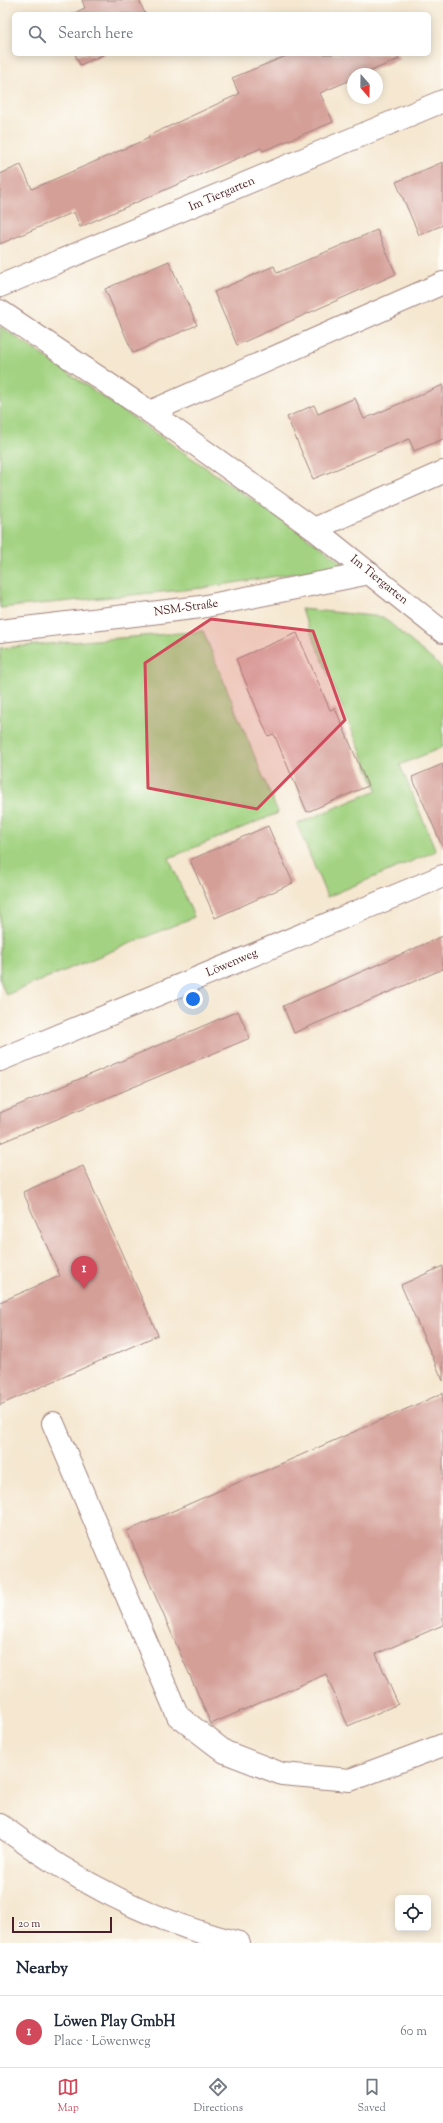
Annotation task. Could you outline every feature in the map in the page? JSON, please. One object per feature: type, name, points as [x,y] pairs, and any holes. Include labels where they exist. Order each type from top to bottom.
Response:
[{"type":"main road","name":"Im Tiergarten","points":[[0,286],[443,101]]},
{"type":"main road","points":[[150,412],[443,283]]},
{"type":"main road","name":"Im Tiergarten","points":[[0,311],[150,412],[314,529],[443,632]]},
{"type":"main road","points":[[314,529],[443,472]]},
{"type":"main road","name":"NSM-Straße","points":[[0,631],[201,608],[370,573]]},
{"type":"main road","name":"Löwenweg","points":[[0,1060],[443,876]]},
{"type":"main road","points":[[53,1423],[178,1716],[225,1752],[282,1774],[350,1780],[443,1744]]},
{"type":"main road","points":[[0,1825],[69,1873],[118,1900],[163,1919],[239,1943]]},
{"type":"highlighted area","points":[[211,619],[313,631],[345,720],[257,809],[148,788],[145,663]]},
{"type":"green space","points":[[0,326],[347,565],[202,588],[0,608]]},
{"type":"green space","points":[[301,609],[383,617],[443,669],[443,747],[400,765],[436,851],[327,897],[297,824],[377,790]]},
{"type":"green space","points":[[203,631],[278,813],[169,858],[194,917],[6,995],[0,980],[0,648]]},
{"type":"building","points":[[82,0],[139,0],[144,12],[76,12],[85,8]]},
{"type":"building","points":[[76,56],[100,56],[80,65]]},
{"type":"building","points":[[286,56],[398,56],[399,59],[378,68],[347,68],[347,82],[320,93],[333,122],[263,151],[261,148],[80,227],[74,212],[0,244],[0,174],[21,165],[32,189],[149,138],[148,136],[239,94],[232,78]]},
{"type":"building","points":[[443,162],[443,225],[419,235],[396,182]]},
{"type":"building","points":[[377,230],[396,274],[237,345],[214,292],[274,266],[277,273]]},
{"type":"building","points":[[169,261],[197,325],[133,353],[105,289]]},
{"type":"building","points":[[443,385],[443,439],[414,451],[409,439],[313,479],[287,417],[314,405],[318,414],[355,398],[364,419]]},
{"type":"building","points":[[297,633],[330,710],[335,708],[368,786],[307,812],[274,734],[268,736],[236,659]]},
{"type":"building","points":[[443,764],[443,848],[412,777]]},
{"type":"building","points":[[268,826],[293,883],[215,918],[190,860]]},
{"type":"building","points":[[443,936],[443,969],[294,1033],[283,1006]]},
{"type":"building","points":[[238,1011],[250,1038],[0,1143],[0,1113]]},
{"type":"building","points":[[83,1166],[158,1335],[0,1405],[0,1302],[60,1276],[23,1192]]},
{"type":"building","points":[[443,1266],[443,1381],[401,1285]]},
{"type":"building","points":[[443,1393],[443,1625],[376,1654],[398,1704],[348,1726],[326,1674],[211,1724],[127,1531]]},
{"type":"place","name":"Löwen Play GmbH","points":[[84,1289]]}]
